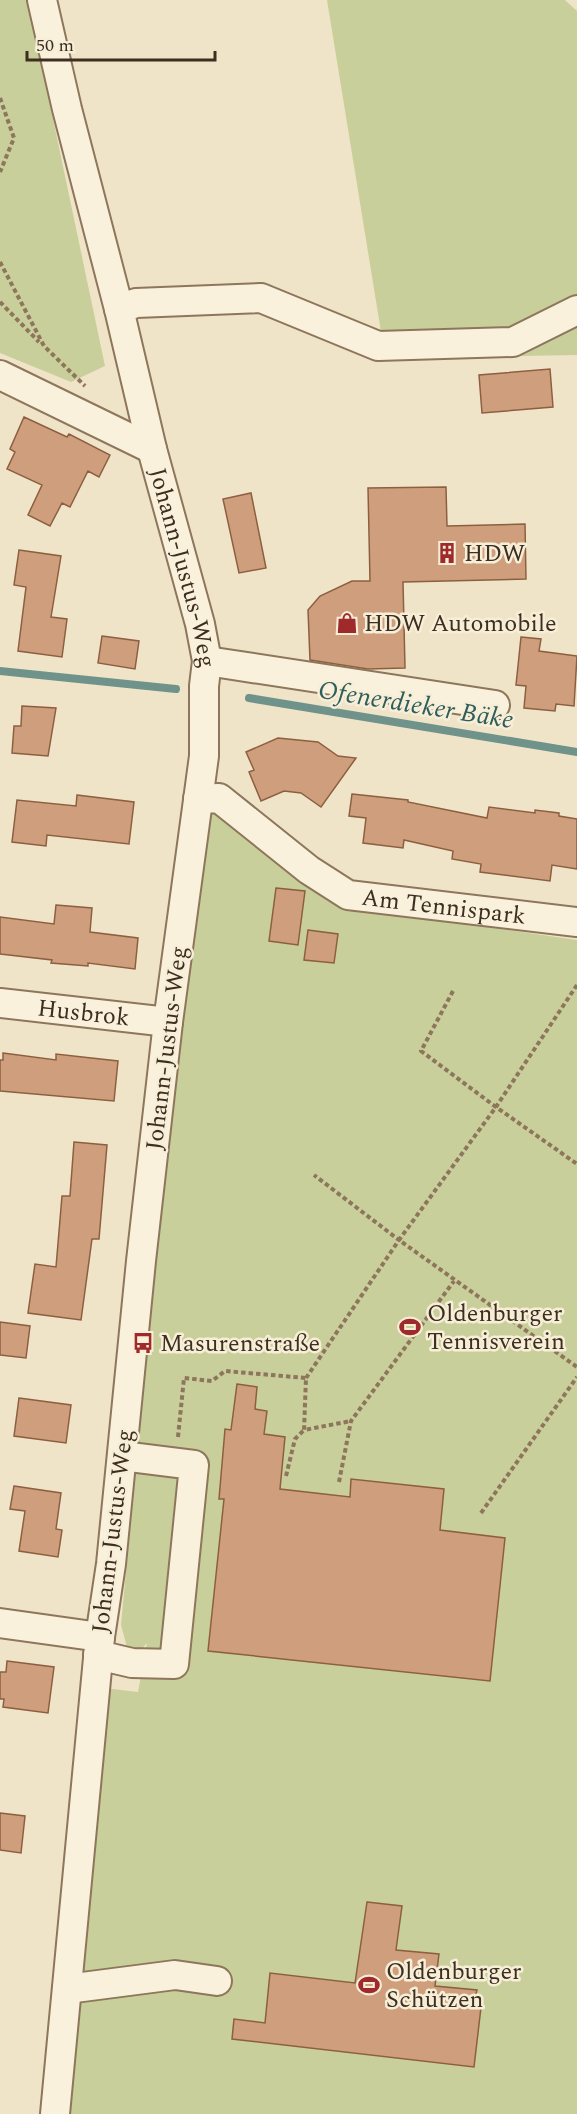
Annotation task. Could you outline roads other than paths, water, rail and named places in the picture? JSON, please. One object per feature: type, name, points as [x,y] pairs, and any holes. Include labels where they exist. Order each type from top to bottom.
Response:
[{"type":"street","name":"Johann-Justus-Weg","points":[[42,0],[152,449],[200,624],[207,661],[204,686],[204,756],[168,1022],[136,1308],[111,1564],[99,1646],[55,2114]]},
{"type":"street","points":[[119,309],[136,303],[261,298],[378,346],[513,342],[577,310]]},
{"type":"street","points":[[0,375],[152,449]]},
{"type":"street","points":[[207,661],[495,705]]},
{"type":"street","name":"Am Tennispark","points":[[198,799],[219,798],[309,870],[348,895],[577,922]]},
{"type":"street","name":"Husbrok","points":[[0,1003],[168,1022]]},
{"type":"street","points":[[0,1623],[99,1646],[132,1663],[174,1664],[194,1465],[122,1456]]},
{"type":"street","points":[[67,1989],[176,1975],[217,1981]]},
{"type":"waterway","name":"Ofenerdieker Bäke","points":[[0,671],[176,689]]},
{"type":"waterway","name":"Ofenerdieker Bäke","points":[[249,698],[577,752]]},
{"type":"place","name":"HDW","points":[[447,553]]},
{"type":"place","name":"HDW Automobile","points":[[347,623]]},
{"type":"place","name":"Oldenburger Tennisverein","points":[[410,1327]]},
{"type":"place","name":"Masurenstraße","points":[[143,1343]]},
{"type":"place","name":"Oldenburger Schützen","points":[[369,1985]]}]
